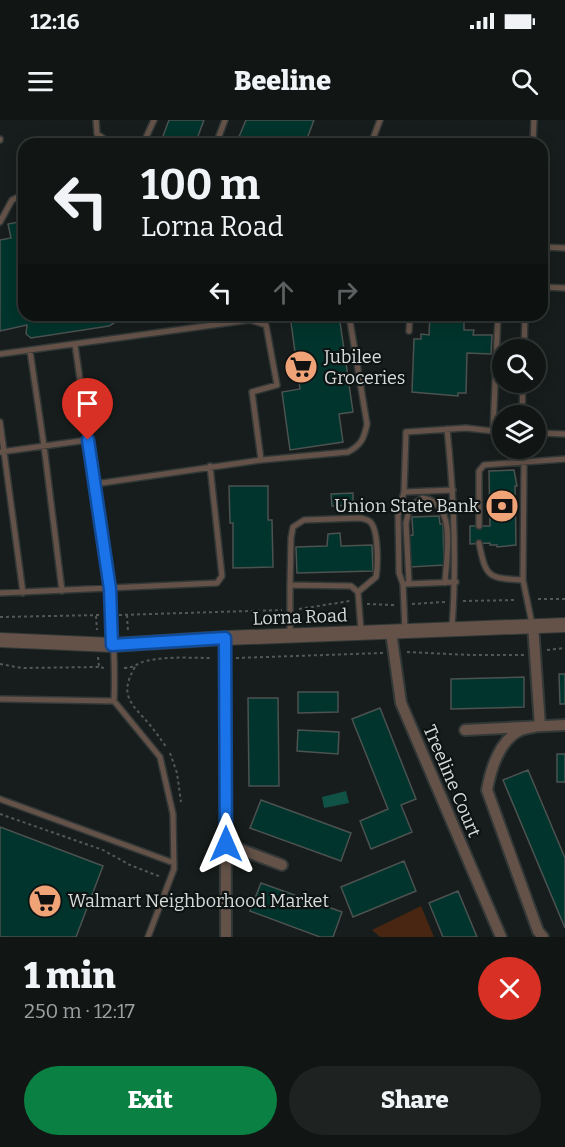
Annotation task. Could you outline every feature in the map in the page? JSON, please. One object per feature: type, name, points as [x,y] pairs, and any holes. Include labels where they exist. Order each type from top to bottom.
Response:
[{"type":"street","points":[[532,625],[540,726]]},
{"type":"street","name":"Lorna Road","points":[[0,640],[112,645],[225,638],[565,625]]},
{"type":"street","name":"Treeline Court","points":[[398,632],[394,652],[402,703],[501,937]]},
{"type":"street","points":[[225,638],[226,937]]},
{"type":"street","points":[[465,730],[565,725]]},
{"type":"street","points":[[540,726],[520,731],[506,741],[491,769],[487,790],[538,931],[543,937]]},
{"type":"street","points":[[226,844],[282,865]]},
{"type":"lane","points":[[96,120],[97,134],[103,138]]},
{"type":"lane","points":[[146,138],[154,120]]},
{"type":"lane","points":[[218,138],[225,120]]},
{"type":"lane","points":[[373,138],[380,120]]},
{"type":"lane","points":[[533,138],[534,120]]},
{"type":"lane","points":[[0,222],[12,200],[18,197]]},
{"type":"lane","points":[[548,248],[565,248]]},
{"type":"lane","points":[[548,287],[565,288]]},
{"type":"lane","points":[[0,354],[243,321]]},
{"type":"lane","points":[[253,321],[266,325],[277,385],[252,392],[261,460]]},
{"type":"lane","points":[[95,484],[210,466],[348,452],[358,446],[364,439],[367,424],[350,321]]},
{"type":"lane","points":[[410,321],[410,330]]},
{"type":"lane","points":[[494,405],[498,321]]},
{"type":"lane","points":[[524,339],[525,321]]},
{"type":"lane","points":[[75,345],[110,589],[115,668],[114,700],[160,757],[172,814],[174,863],[170,880],[148,937]]},
{"type":"lane","points":[[30,351],[62,591]]},
{"type":"lane","points":[[0,422],[2,452],[23,593]]},
{"type":"lane","points":[[406,584],[399,573],[398,515],[404,492],[406,432],[466,428],[492,431]]},
{"type":"lane","points":[[447,429],[453,490],[456,582],[452,629]]},
{"type":"lane","points":[[546,433],[565,434]]},
{"type":"lane","points":[[2,452],[88,440]]},
{"type":"lane","points":[[479,526],[479,471],[484,465],[565,459]]},
{"type":"lane","points":[[524,462],[523,580],[532,625]]},
{"type":"lane","points":[[0,593],[217,583],[222,576],[210,466]]},
{"type":"lane","points":[[404,492],[453,490]]},
{"type":"lane","points":[[398,632],[406,584],[406,518],[410,506],[423,498],[436,503],[442,508],[446,517],[446,582]]},
{"type":"lane","points":[[290,636],[293,527],[304,520],[360,518],[369,520],[374,526],[378,566],[376,577],[358,592]]},
{"type":"lane","points":[[479,543],[483,567],[488,574],[523,580]]},
{"type":"lane","points":[[406,584],[456,582]]},
{"type":"lane","points":[[290,585],[351,586],[358,592],[361,633]]},
{"type":"lane","points":[[0,699],[114,700]]},
{"type":"lane","points":[[0,799],[174,863]]},
{"type":"path","points":[[96,615],[99,668]]},
{"type":"path","points":[[182,812],[177,773],[171,755],[159,736],[132,706],[128,698],[129,677],[135,667],[143,661],[175,657],[225,658],[394,652],[470,655],[535,654],[552,648],[565,648]]},
{"type":"path","points":[[0,664],[22,668],[135,667]]},
{"type":"path","points":[[0,814],[103,850],[170,880]]},
{"type":"shaded area","points":[[346,791],[349,803],[324,808],[322,797]]},
{"type":"shaded area","points":[[421,906],[434,937],[380,937],[372,930]]},
{"type":"building","points":[[169,120],[204,120],[197,138],[162,138]]},
{"type":"building","points":[[246,120],[314,120],[307,138],[238,138]]},
{"type":"building","points":[[18,222],[18,321],[114,321],[114,323],[109,326],[31,338],[26,334],[27,325],[0,331],[0,240],[11,238],[8,224]]},
{"type":"building","points":[[291,321],[340,321],[353,412],[339,414],[343,442],[290,450],[282,392],[300,389]]},
{"type":"building","points":[[430,321],[464,321],[464,330],[474,330],[473,335],[492,335],[491,354],[467,353],[466,393],[458,393],[458,396],[412,392],[414,339],[421,339],[421,334],[429,335]]},
{"type":"building","name":"Union State Bank","points":[[514,470],[517,486],[515,486],[516,545],[497,547],[490,543],[470,544],[470,526],[490,526],[489,471]]},
{"type":"building","points":[[229,486],[268,486],[268,520],[272,520],[273,567],[233,568],[233,523],[230,523]]},
{"type":"building","points":[[353,493],[353,505],[332,506],[331,494]]},
{"type":"building","points":[[439,516],[440,524],[443,524],[444,565],[410,567],[407,536],[413,535],[412,517]]},
{"type":"building","points":[[340,533],[341,546],[372,545],[373,571],[297,573],[296,547],[327,546],[328,534]]},
{"type":"building","points":[[559,674],[565,674],[565,704],[560,704]]},
{"type":"building","points":[[524,677],[524,707],[451,709],[451,679]]},
{"type":"building","points":[[298,692],[338,692],[338,712],[298,713]]},
{"type":"building","points":[[248,698],[278,698],[279,786],[249,786]]},
{"type":"building","points":[[380,708],[416,799],[401,805],[412,832],[371,849],[360,821],[388,809],[352,719]]},
{"type":"building","points":[[298,730],[339,732],[338,754],[297,751]]},
{"type":"building","points":[[557,754],[565,754],[565,782],[557,782]]},
{"type":"building","points":[[528,770],[565,858],[565,928],[503,780]]},
{"type":"building","points":[[261,800],[351,833],[341,861],[250,828]]},
{"type":"building","name":"Walmart Neighborhood Market","points":[[0,827],[103,866],[76,937],[0,937]]},
{"type":"building","points":[[404,861],[416,891],[353,917],[341,887]]},
{"type":"building","points":[[261,883],[342,912],[333,937],[320,937],[250,911]]},
{"type":"building","points":[[458,891],[477,937],[443,937],[429,903]]},
{"type":"place","name":"Jubilee Groceries","points":[[301,367]]},
{"type":"place","name":"Union State Bank","points":[[502,506]]},
{"type":"place","name":"Walmart Neighborhood Market","points":[[45,901]]},
{"type":"route","points":[[88,440],[110,589],[112,645],[225,638],[226,844]]}]
